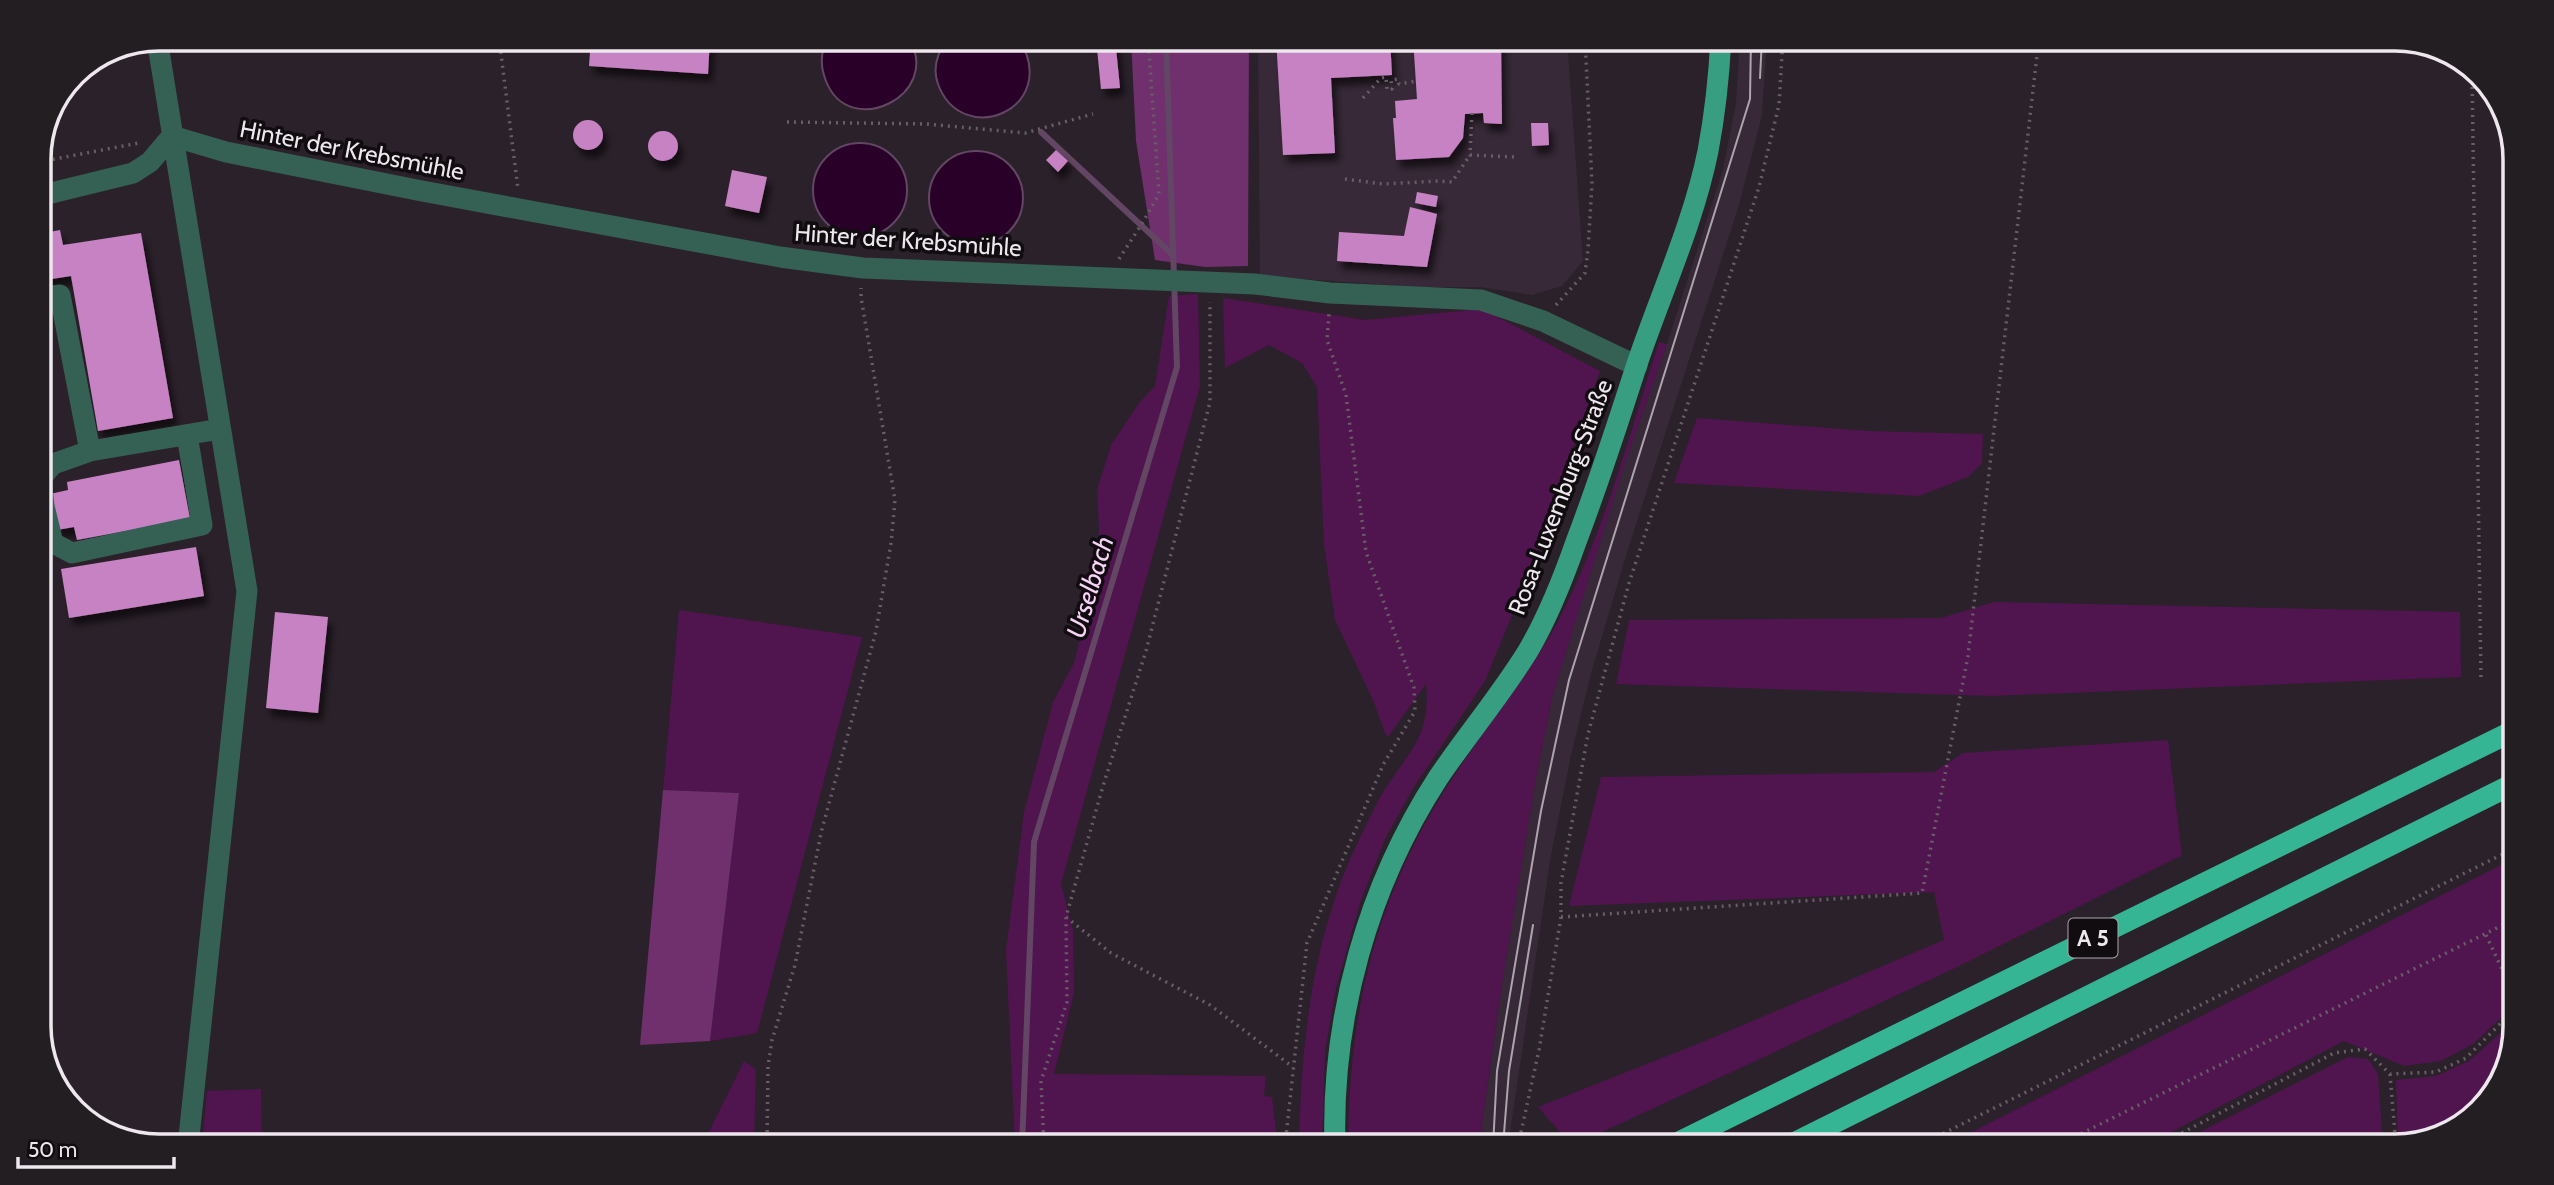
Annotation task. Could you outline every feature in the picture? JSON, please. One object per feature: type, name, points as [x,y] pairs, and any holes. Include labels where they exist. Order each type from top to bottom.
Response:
[{"type":"highway","name":"A 5","points":[[1695,1134],[2503,736]]},
{"type":"highway","name":"A 5","points":[[1812,1134],[2503,789]]},
{"type":"main road","name":"Rosa-Luxemburg-Straße","points":[[1335,1134],[1339,1048],[1352,977],[1376,901],[1402,840],[1438,779],[1528,651],[1561,583],[1609,456],[1637,366],[1692,212],[1707,153],[1719,84],[1720,51]]},
{"type":"street","points":[[159,51],[247,591],[189,1134]]},
{"type":"street","name":"Hinter der Krebsmühle","points":[[172,136],[226,152],[520,209],[780,257],[863,268],[1255,284],[1330,293],[1482,300],[1543,321],[1637,366]]},
{"type":"street","points":[[51,198],[133,173],[149,162],[172,136]]},
{"type":"street","points":[[51,296],[60,295],[90,451]]},
{"type":"street","points":[[51,466],[90,451],[220,429]]},
{"type":"street","points":[[51,535],[53,543],[72,553],[202,525],[187,435]]},
{"type":"path","points":[[501,51],[520,209]]},
{"type":"path","points":[[1106,278],[1159,194],[1149,51]]},
{"type":"path","points":[[1551,312],[1585,273],[1592,184],[1586,51]]},
{"type":"path","points":[[1521,1134],[1539,1050],[1561,916],[1561,883],[1588,734],[1629,583],[1759,187],[1779,105],[1782,51]]},
{"type":"path","points":[[1561,916],[1922,893],[1968,656],[2038,51]]},
{"type":"path","points":[[1363,98],[1381,78],[1386,78],[1387,90],[1392,89],[1391,80],[1398,79],[1399,84],[1416,81]]},
{"type":"path","points":[[2472,84],[2481,680]]},
{"type":"path","points":[[1345,178],[1383,184],[1438,180],[1452,182],[1470,155],[1472,113]]},
{"type":"path","points":[[787,122],[926,124],[1025,133],[1093,114]]},
{"type":"path","points":[[51,160],[172,136]]},
{"type":"path","points":[[1470,155],[1515,157]]},
{"type":"path","points":[[767,1134],[768,1066],[772,1040],[795,965],[821,833],[876,631],[891,543],[895,500],[861,297],[863,268]]},
{"type":"path","points":[[1043,1134],[1041,1081],[1067,1002],[1066,917],[1103,786],[1146,651],[1210,402],[1200,282]]},
{"type":"path","points":[[1285,1134],[1307,943],[1383,765],[1416,711],[1414,688],[1366,552],[1346,395],[1327,340],[1330,293]]},
{"type":"path","points":[[1942,1134],[2503,854]]},
{"type":"path","points":[[1066,917],[1111,953],[1210,1005],[1293,1067]]},
{"type":"path","points":[[2080,1134],[2503,926]]},
{"type":"path","points":[[2486,935],[2503,971]]},
{"type":"path","points":[[2390,1074],[2436,1072],[2466,1058],[2503,1021]]},
{"type":"path","points":[[2180,1134],[2334,1053],[2365,1049],[2390,1074],[2395,1134]]},
{"type":"shaded area","points":[[823,51],[913,51],[916,59],[914,78],[904,93],[889,104],[871,109],[853,108],[838,99],[826,81]]},
{"type":"shaded area","points":[[941,51],[1024,51],[1029,64],[1028,85],[1019,101],[1004,112],[986,117],[967,115],[950,104],[938,84],[936,66]]},
{"type":"shaded area","points":[[1132,51],[1249,51],[1248,266],[1205,267],[1155,260],[1136,141]]},
{"type":"shaded area","points":[[1258,51],[1568,51],[1583,261],[1562,286],[1532,295],[1481,287],[1418,287],[1260,276]]},
{"type":"shaded area","points":[[1739,51],[1766,51],[1762,115],[1739,205],[1628,549],[1592,670],[1571,755],[1551,855],[1510,1134],[1481,1134],[1502,984],[1535,784],[1553,694],[1623,466],[1667,344],[1723,169],[1736,103]]},
{"type":"shaded area","points":[[860,143],[878,146],[893,157],[904,172],[907,190],[904,208],[893,223],[878,234],[860,237],[842,234],[827,223],[816,208],[813,190],[816,172],[827,157],[842,146]]},
{"type":"shaded area","points":[[976,151],[994,155],[1009,165],[1019,180],[1023,198],[1019,216],[1009,231],[994,241],[976,245],[958,241],[943,231],[933,216],[929,198],[933,180],[943,165],[958,155]]},
{"type":"shaded area","points":[[1198,294],[1200,386],[1061,884],[1073,931],[1074,993],[1054,1074],[1266,1076],[1264,1096],[1272,1097],[1277,1134],[1014,1134],[1006,950],[1024,812],[1053,702],[1074,663],[1096,575],[1099,529],[1097,490],[1111,445],[1139,403],[1155,386],[1169,296]]},
{"type":"shaded area","points":[[1223,298],[1365,320],[1482,309],[1600,371],[1533,564],[1485,681],[1414,787],[1385,839],[1360,903],[1336,988],[1325,1052],[1322,1134],[1300,1134],[1304,1049],[1320,953],[1346,868],[1377,803],[1419,735],[1427,704],[1426,684],[1387,738],[1373,700],[1335,620],[1324,545],[1317,387],[1302,363],[1269,345],[1225,368]]},
{"type":"shaded area","points":[[1659,342],[1667,344],[1624,466],[1553,694],[1535,784],[1502,984],[1481,1134],[1348,1134],[1354,1047],[1361,1000],[1386,910],[1426,822],[1465,759],[1547,642],[1589,554]]},
{"type":"shaded area","points":[[1697,418],[1868,431],[1983,434],[1982,463],[1968,477],[1919,496],[1674,483]]},
{"type":"shaded area","points":[[1994,602],[2460,612],[2461,677],[1992,696],[1616,684],[1629,620],[1941,618]]},
{"type":"shaded area","points":[[679,610],[862,637],[757,1033],[710,1041],[739,793],[663,790]]},
{"type":"shaded area","points":[[2168,740],[2182,855],[1951,970],[1598,1134],[1562,1134],[1538,1107],[1705,1041],[1944,940],[1934,892],[1569,906],[1601,777],[1934,772],[1963,753]]},
{"type":"shaded area","points":[[663,790],[739,793],[710,1041],[640,1045]]},
{"type":"shaded area","points":[[2503,864],[2503,1016],[2473,1044],[2441,1061],[2404,1066],[2344,1041],[2168,1134],[1968,1134]]},
{"type":"shaded area","points":[[2503,1031],[2495,1067],[2485,1086],[2466,1107],[2443,1123],[2423,1131],[2398,1134],[2396,1080],[2436,1076],[2469,1061]]},
{"type":"shaded area","points":[[2348,1057],[2368,1059],[2378,1074],[2382,1134],[2196,1134]]},
{"type":"shaded area","points":[[744,1061],[756,1069],[754,1134],[708,1134]]},
{"type":"shaded area","points":[[261,1089],[262,1134],[203,1134],[207,1091]]},
{"type":"building","points":[[590,51],[709,51],[708,74],[589,66]]},
{"type":"building","points":[[1097,51],[1116,51],[1120,88],[1101,89]]},
{"type":"building","points":[[1277,51],[1391,51],[1392,75],[1331,78],[1335,153],[1283,155]]},
{"type":"building","points":[[1414,51],[1501,51],[1502,124],[1484,123],[1483,113],[1465,114],[1463,138],[1449,157],[1396,160],[1393,118],[1396,118],[1395,101],[1417,99]]},
{"type":"building","points":[[588,120],[599,124],[603,135],[599,146],[588,150],[577,146],[573,135],[577,124]]},
{"type":"building","points":[[1531,123],[1548,123],[1549,145],[1532,146]]},
{"type":"building","points":[[663,131],[669,132],[677,140],[677,152],[669,160],[663,161],[657,160],[649,152],[648,146],[649,140],[657,132]]},
{"type":"building","points":[[1056,150],[1068,161],[1058,172],[1046,160]]},
{"type":"building","points":[[732,170],[767,177],[759,213],[725,206]]},
{"type":"building","points":[[1417,192],[1438,196],[1436,207],[1415,203]]},
{"type":"building","points":[[1410,207],[1437,214],[1427,267],[1337,261],[1339,232],[1404,236]]},
{"type":"building","points":[[60,230],[63,245],[141,233],[173,418],[98,431],[71,276],[51,279],[51,232]]},
{"type":"building","points":[[179,460],[190,519],[77,540],[74,527],[57,530],[51,499],[51,494],[68,490],[67,482]]},
{"type":"building","points":[[196,547],[204,596],[69,618],[61,569]]},
{"type":"building","points":[[275,612],[328,617],[318,713],[266,708]]},
{"type":"waterway","name":"Urselbach","points":[[1022,1134],[1034,842],[1177,367],[1166,51]]},
{"type":"waterway","points":[[1041,132],[1173,255]]},
{"type":"tram line","points":[[1494,1134],[1497,1071],[1541,811],[1569,680],[1750,99],[1751,51]]},
{"type":"tram line","points":[[1760,78],[1761,51]]},
{"type":"tram line","points":[[1504,1134],[1509,1071],[1533,925]]}]
